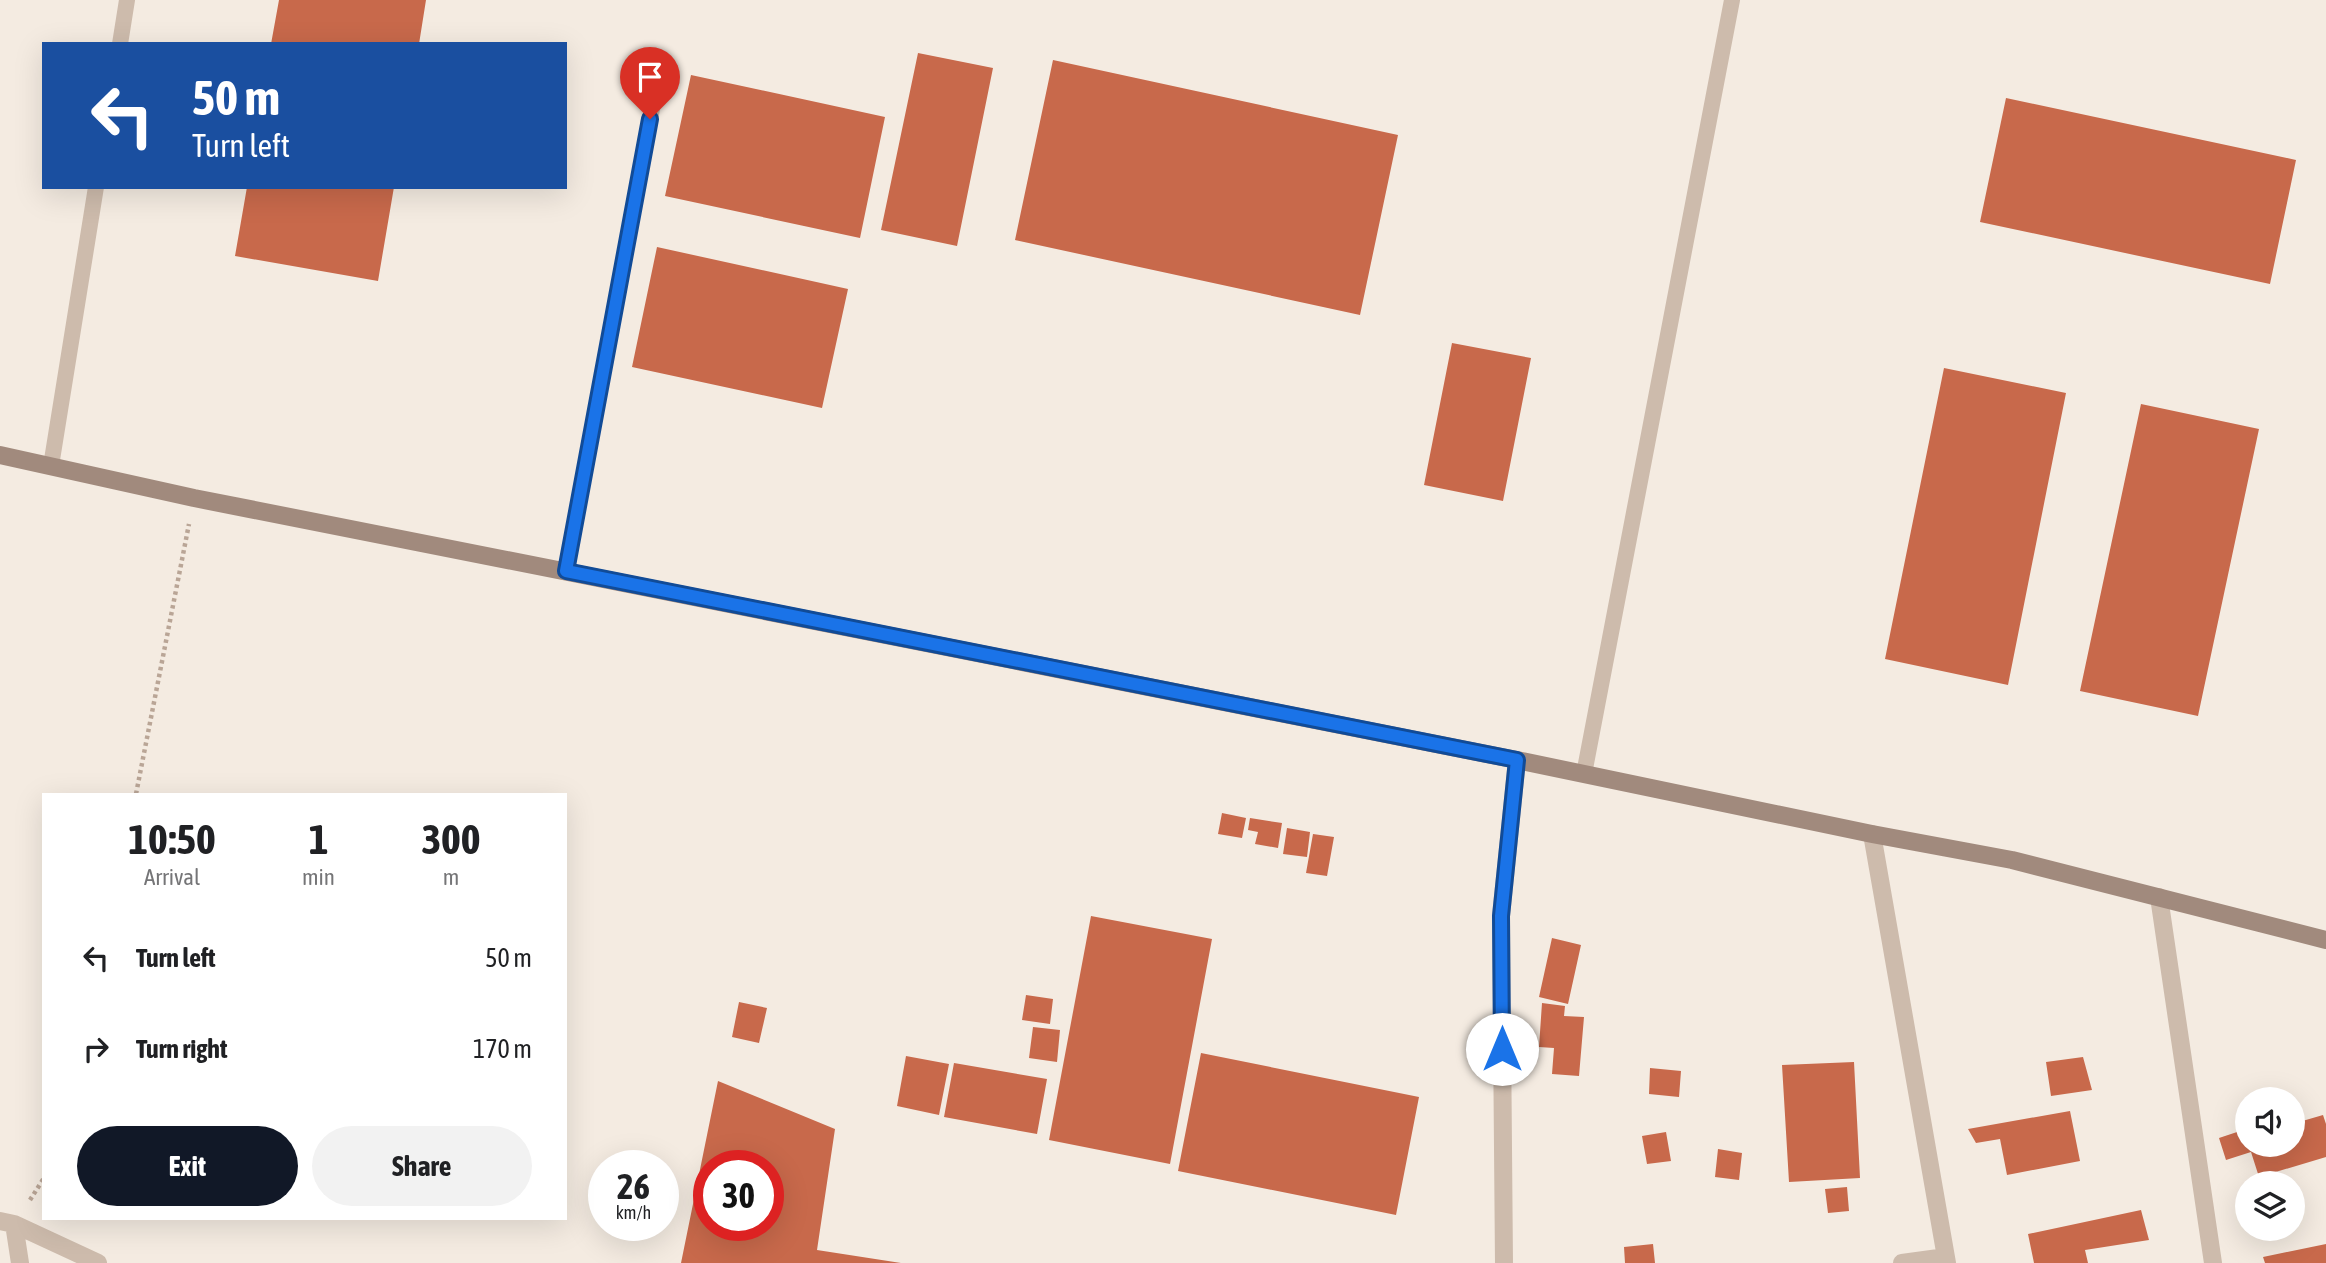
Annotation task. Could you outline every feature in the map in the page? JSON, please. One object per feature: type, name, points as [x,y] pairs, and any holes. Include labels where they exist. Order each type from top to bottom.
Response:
[{"type":"main road","points":[[0,455],[194,498],[2012,860],[2326,940]]},
{"type":"street","points":[[1503,1263],[1501,916],[1517,760]]},
{"type":"street","points":[[1872,834],[1947,1260],[1902,1263]]},
{"type":"street","points":[[2159,897],[2213,1263]]},
{"type":"street","points":[[7,1223],[20,1263]]},
{"type":"street","points":[[7,1223],[97,1263]]},
{"type":"lane","points":[[120,42],[127,0]]},
{"type":"lane","points":[[1584,774],[1732,0]]},
{"type":"lane","points":[[566,571],[660,66]]},
{"type":"lane","points":[[51,466],[96,189]]},
{"type":"path","points":[[136,793],[194,498]]},
{"type":"building","points":[[279,0],[426,0],[419,42],[271,42]]},
{"type":"building","points":[[918,53],[993,68],[957,246],[881,230]]},
{"type":"building","points":[[1053,60],[1398,135],[1360,315],[1015,240]]},
{"type":"building","points":[[691,75],[885,117],[860,238],[665,196]]},
{"type":"building","points":[[2006,98],[2296,160],[2270,284],[1980,222]]},
{"type":"building","points":[[247,189],[394,189],[378,281],[235,256]]},
{"type":"building","points":[[657,247],[848,289],[822,408],[632,367]]},
{"type":"building","points":[[1452,343],[1531,358],[1503,501],[1424,485]]},
{"type":"building","points":[[1944,368],[2066,393],[2008,685],[1885,659]]},
{"type":"building","points":[[2141,404],[2259,429],[2198,716],[2080,691]]},
{"type":"building","points":[[1222,813],[1246,818],[1242,838],[1218,834]]},
{"type":"building","points":[[1250,818],[1282,823],[1278,848],[1255,844],[1258,832],[1248,830]]},
{"type":"building","points":[[1287,828],[1310,832],[1307,857],[1283,854]]},
{"type":"building","points":[[1313,834],[1334,837],[1327,876],[1306,873]]},
{"type":"building","points":[[1091,916],[1212,939],[1170,1164],[1049,1140]]},
{"type":"building","points":[[1552,938],[1581,945],[1568,1004],[1539,997]]},
{"type":"building","points":[[1026,995],[1053,999],[1050,1024],[1022,1020]]},
{"type":"building","points":[[739,1002],[767,1008],[759,1043],[732,1037]]},
{"type":"building","points":[[1542,1003],[1565,1006],[1564,1016],[1584,1017],[1579,1076],[1552,1074],[1554,1048],[1539,1047]]},
{"type":"building","points":[[1033,1027],[1060,1030],[1057,1062],[1029,1058]]},
{"type":"building","points":[[1201,1053],[1419,1097],[1396,1215],[1178,1171]]},
{"type":"building","points":[[906,1056],[949,1064],[939,1115],[897,1106]]},
{"type":"building","points":[[2083,1057],[2092,1090],[2051,1096],[2046,1062]]},
{"type":"building","points":[[1854,1062],[1860,1178],[1789,1182],[1782,1065]]},
{"type":"building","points":[[954,1063],[1047,1079],[1037,1134],[944,1117]]},
{"type":"building","points":[[1650,1068],[1681,1071],[1679,1097],[1649,1094]]},
{"type":"building","points":[[718,1081],[835,1129],[817,1250],[901,1263],[681,1263],[693,1204],[693,1241],[784,1241],[784,1150],[704,1150]]},
{"type":"building","points":[[2070,1111],[2080,1161],[2007,1175],[2000,1139],[1976,1143],[1968,1129]]},
{"type":"building","points":[[2323,1115],[2326,1124],[2326,1157],[2279,1171],[2257,1171],[2253,1157],[2305,1157],[2305,1120]]},
{"type":"building","points":[[1666,1132],[1671,1161],[1647,1164],[1642,1136]]},
{"type":"building","points":[[2235,1133],[2235,1157],[2226,1160],[2219,1138]]},
{"type":"building","points":[[1718,1149],[1742,1153],[1739,1180],[1715,1177]]},
{"type":"building","points":[[1847,1187],[1849,1211],[1828,1213],[1825,1189]]},
{"type":"building","points":[[2141,1210],[2149,1240],[2085,1250],[2088,1263],[2034,1263],[2028,1234]]},
{"type":"building","points":[[1653,1244],[1655,1263],[1625,1263],[1624,1247]]},
{"type":"building","points":[[2326,1244],[2326,1263],[2265,1263],[2263,1257]]},
{"type":"route","points":[[650,119],[566,571],[1517,760],[1501,916],[1502,1049]]}]
